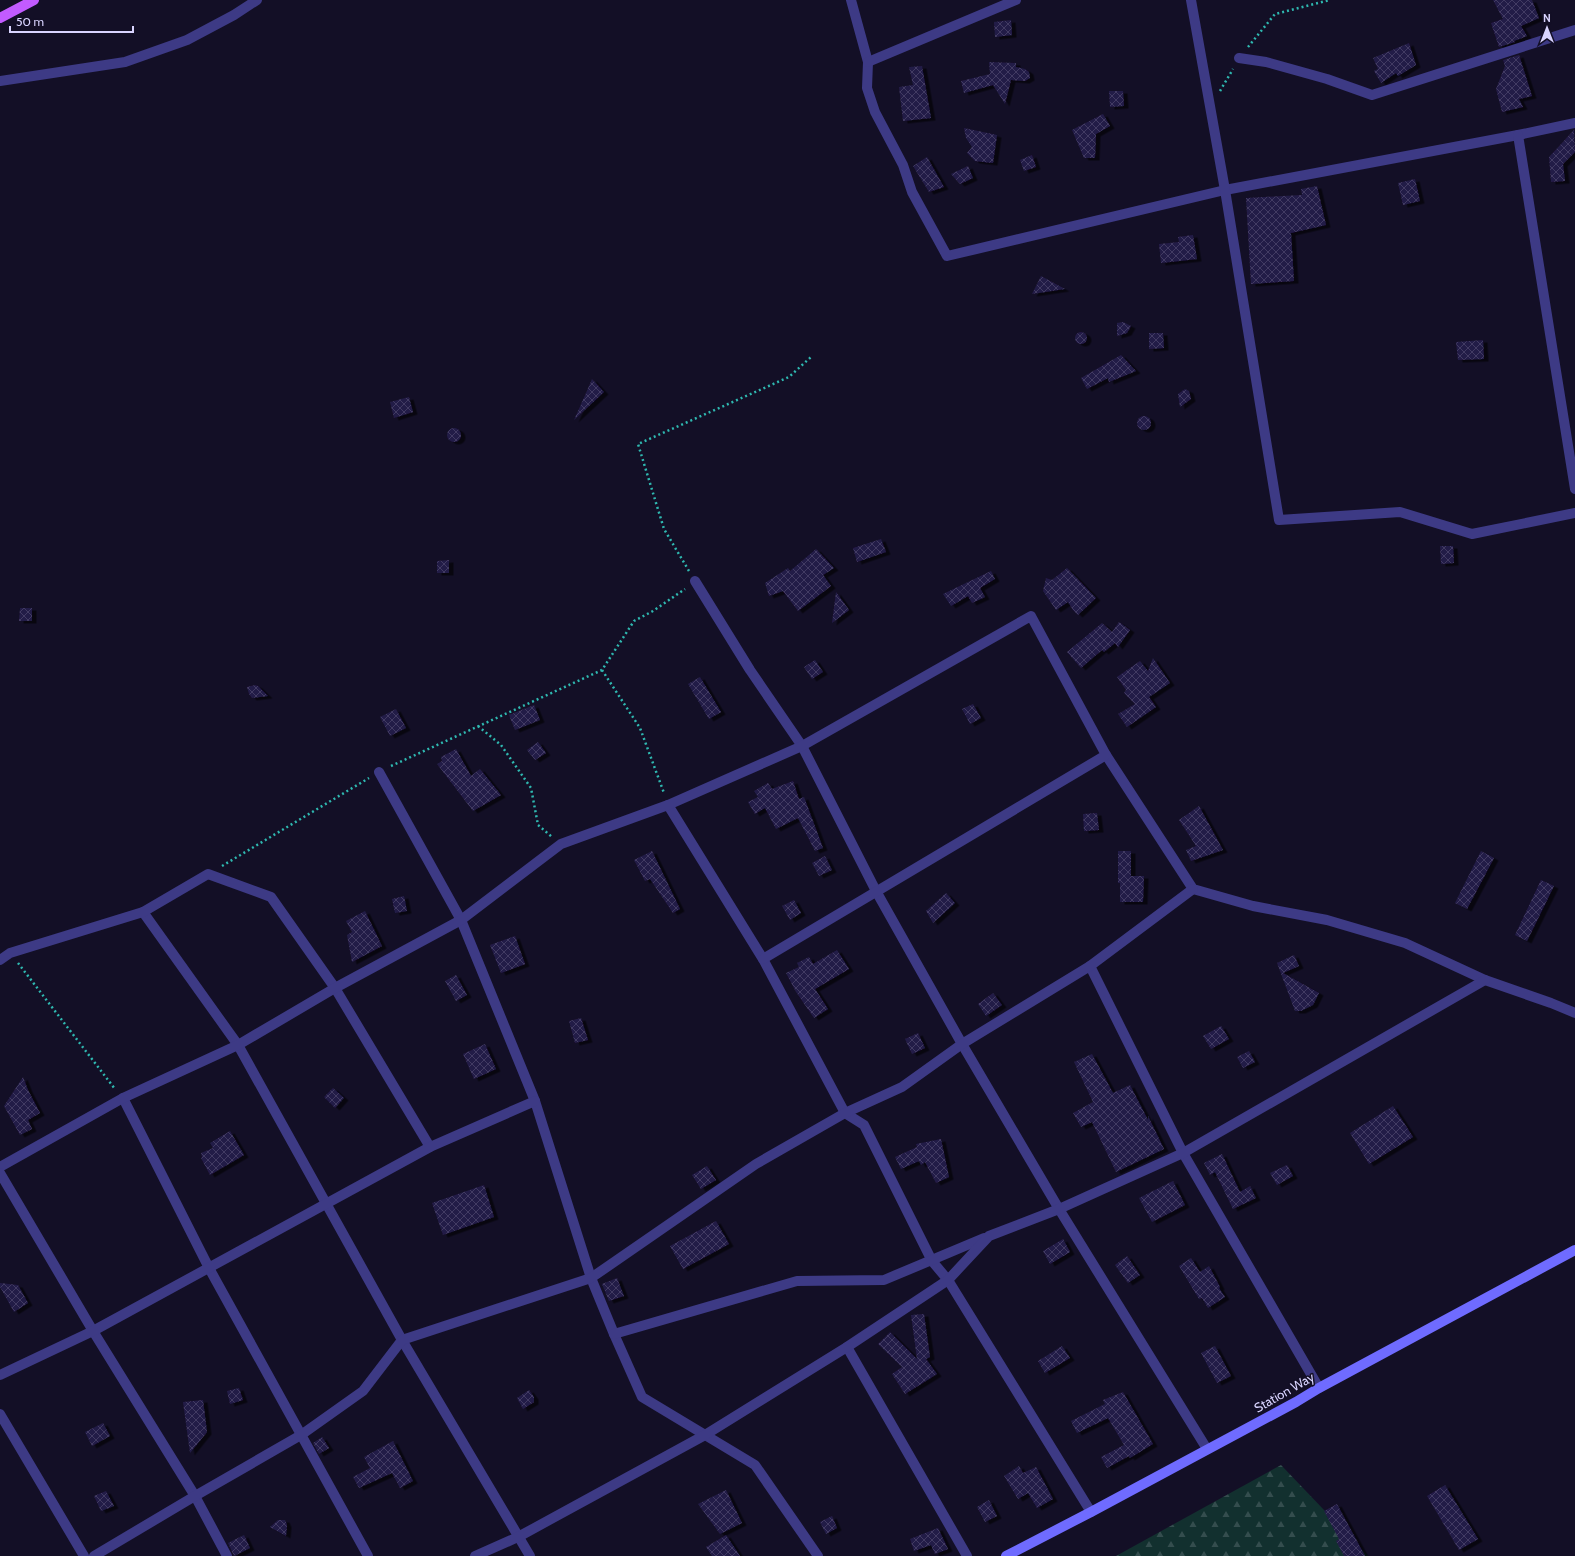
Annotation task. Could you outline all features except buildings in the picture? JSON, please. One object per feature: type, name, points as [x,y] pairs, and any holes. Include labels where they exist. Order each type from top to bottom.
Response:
[{"type":"main road","points":[[0,18],[34,0]]},
{"type":"main road","name":"Station Way","points":[[1006,1556],[1296,1402],[1319,1388],[1575,1250]]},
{"type":"street","points":[[0,81],[125,62],[187,40],[234,15],[257,0]]},
{"type":"street","points":[[852,0],[868,62],[867,88],[875,112],[903,165],[912,192],[947,256],[1225,190],[1575,123]]},
{"type":"street","points":[[868,62],[1016,0]]},
{"type":"street","points":[[1191,0],[1225,190],[1279,520],[1400,512],[1472,534],[1575,513]]},
{"type":"street","points":[[1239,58],[1266,62],[1327,79],[1372,95],[1575,30]]},
{"type":"street","points":[[1518,135],[1575,489]]},
{"type":"street","points":[[696,581],[750,670],[802,746],[876,891],[962,1044],[1059,1209],[1207,1449]]},
{"type":"street","points":[[0,1167],[123,1098],[238,1045],[335,988],[461,920],[561,844],[668,805],[802,746],[1031,616],[1106,755],[1194,889],[1253,906],[1326,920],[1405,943],[1485,980],[1551,1002],[1575,1013]]},
{"type":"street","points":[[763,959],[1106,755]]},
{"type":"street","points":[[379,772],[461,920],[535,1101],[591,1278],[642,1397],[755,1465],[818,1556]]},
{"type":"street","points":[[668,805],[763,959],[845,1113],[864,1125],[932,1261],[948,1280],[1091,1512]]},
{"type":"street","points":[[0,960],[10,953],[143,912],[208,874],[271,897],[335,988],[430,1147]]},
{"type":"street","points":[[94,1556],[301,1435],[363,1391],[402,1340],[591,1278],[756,1164],[845,1113],[902,1087],[962,1044],[1090,966],[1194,889]]},
{"type":"street","points":[[143,912],[238,1045],[402,1340],[530,1556]]},
{"type":"street","points":[[1090,966],[1183,1153],[1319,1388]]},
{"type":"street","points":[[614,1334],[797,1281],[884,1280],[932,1261],[989,1236],[1059,1209],[1183,1153],[1485,980]]},
{"type":"street","points":[[123,1098],[209,1268],[368,1556]]},
{"type":"street","points":[[0,1375],[93,1331],[430,1147],[535,1101]]},
{"type":"street","points":[[0,1173],[93,1331],[195,1496],[227,1556]]},
{"type":"street","points":[[475,1556],[518,1537],[706,1435],[847,1347],[948,1280],[989,1236]]},
{"type":"street","points":[[847,1347],[967,1556]]},
{"type":"street","points":[[0,1414],[84,1556]]},
{"type":"path","points":[[1210,108],[1239,58],[1275,14],[1330,0]]},
{"type":"path","points":[[208,874],[379,772],[602,670],[634,620],[653,611],[696,581],[664,529],[638,444],[789,377],[811,356]]},
{"type":"path","points":[[602,670],[640,728],[668,805]]},
{"type":"path","points":[[478,726],[501,745],[530,788],[538,825],[561,844]]},
{"type":"path","points":[[10,953],[123,1098]]},
{"type":"green space","points":[[1281,1465],[1368,1556],[1116,1556]]}]
